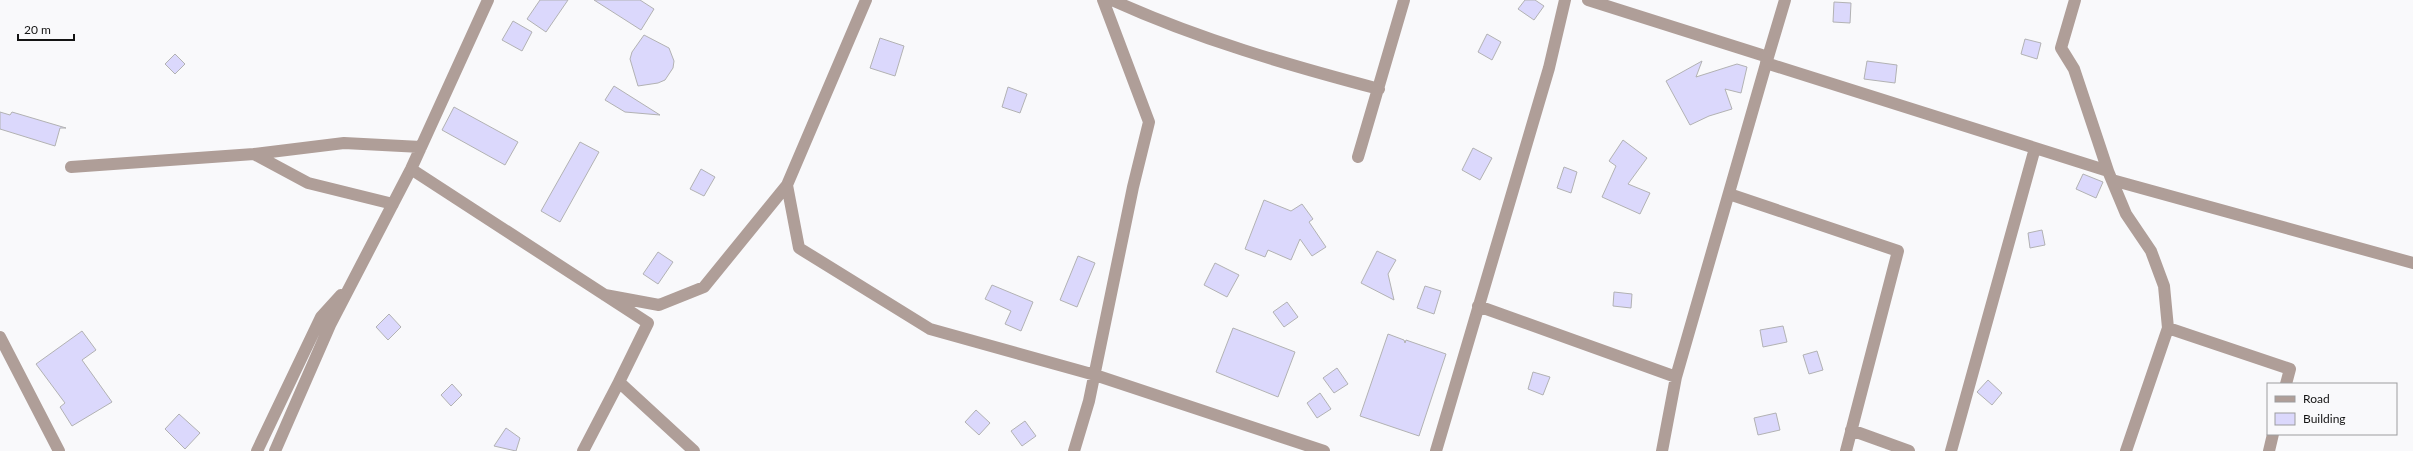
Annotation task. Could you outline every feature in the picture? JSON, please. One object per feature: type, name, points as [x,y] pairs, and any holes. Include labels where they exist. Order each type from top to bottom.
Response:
[{"type":"street","points":[[275,451],[330,325],[411,169],[488,0]]},
{"type":"street","points":[[605,295],[659,305],[704,288],[787,185],[866,0]]},
{"type":"street","points":[[1074,451],[1095,375],[1133,187],[1149,122],[1103,0]]},
{"type":"street","points":[[1112,0],[1162,23],[1300,68],[1379,89]]},
{"type":"street","points":[[1358,157],[1404,0]]},
{"type":"street","points":[[1436,451],[1549,68],[1565,0]]},
{"type":"street","points":[[1588,0],[2035,148],[2110,175],[2413,263]]},
{"type":"street","points":[[1662,451],[1676,377],[1785,0]]},
{"type":"street","points":[[2075,0],[2061,48],[2074,69],[2110,175],[2126,214],[2150,251],[2164,286],[2168,328],[2126,451]]},
{"type":"street","points":[[71,167],[254,154],[344,143],[421,147]]},
{"type":"street","points":[[1951,451],[2035,148]]},
{"type":"street","points":[[254,154],[308,183],[393,204]]},
{"type":"street","points":[[411,169],[648,323],[583,451]]},
{"type":"street","points":[[787,185],[799,248],[930,328],[1095,375],[1324,451]]},
{"type":"street","points":[[1729,194],[1898,250],[1846,451]]},
{"type":"street","points":[[257,451],[321,317],[351,285]]},
{"type":"street","points":[[1478,306],[1676,377]]},
{"type":"street","points":[[2168,328],[2290,369],[2286,383]]},
{"type":"street","points":[[0,337],[59,451]]},
{"type":"street","points":[[619,382],[694,451]]},
{"type":"street","points":[[1851,430],[1909,451]]},
{"type":"street","points":[[2269,451],[2273,435]]},
{"type":"building","points":[[540,0],[568,0],[546,32],[527,19]]},
{"type":"building","points":[[594,0],[640,0],[654,9],[641,30]]},
{"type":"building","points":[[1525,0],[1535,0],[1544,6],[1534,20],[1518,9]]},
{"type":"building","points":[[1834,2],[1851,3],[1850,23],[1833,22]]},
{"type":"building","points":[[513,21],[532,32],[522,51],[502,40]]},
{"type":"building","points":[[1487,34],[1501,42],[1492,60],[1478,52]]},
{"type":"building","points":[[644,35],[669,48],[674,61],[673,68],[665,80],[658,83],[638,86],[630,59],[632,52]]},
{"type":"building","points":[[880,38],[904,46],[895,76],[870,68]]},
{"type":"building","points":[[2025,39],[2041,43],[2037,59],[2021,54]]},
{"type":"building","points":[[175,54],[185,64],[175,74],[165,64]]},
{"type":"building","points":[[1702,61],[1696,77],[1737,64],[1747,67],[1741,93],[1725,89],[1732,109],[1709,116],[1690,125],[1666,81]]},
{"type":"building","points":[[1867,61],[1897,65],[1895,83],[1864,79]]},
{"type":"building","points":[[614,86],[660,115],[625,112],[605,100]]},
{"type":"building","points":[[1008,87],[1027,94],[1020,113],[1002,107]]},
{"type":"building","points":[[454,107],[518,142],[505,165],[442,130]]},
{"type":"building","points":[[0,112],[10,115],[12,112],[66,128],[60,128],[55,146],[0,129]]},
{"type":"building","points":[[1623,140],[1647,158],[1628,184],[1650,193],[1640,214],[1602,197],[1616,166],[1609,161]]},
{"type":"building","points":[[580,142],[599,152],[560,222],[541,211]]},
{"type":"building","points":[[1473,148],[1492,158],[1480,180],[1462,170]]},
{"type":"building","points":[[1564,167],[1577,172],[1571,193],[1557,188]]},
{"type":"building","points":[[701,169],[715,177],[704,196],[690,189]]},
{"type":"building","points":[[2083,174],[2103,182],[2096,198],[2076,189]]},
{"type":"building","points":[[1264,200],[1291,211],[1302,204],[1313,219],[1309,222],[1326,247],[1312,256],[1300,239],[1291,260],[1268,250],[1265,257],[1245,249]]},
{"type":"building","points":[[2042,230],[2045,245],[2030,248],[2028,233]]},
{"type":"building","points":[[1377,251],[1396,260],[1388,274],[1394,300],[1361,283]]},
{"type":"building","points":[[658,252],[673,262],[658,284],[643,274]]},
{"type":"building","points":[[1078,256],[1095,263],[1077,307],[1060,300]]},
{"type":"building","points":[[1215,263],[1239,275],[1227,297],[1204,285]]},
{"type":"building","points":[[992,285],[1033,302],[1021,331],[1005,324],[1011,311],[985,299]]},
{"type":"building","points":[[1425,286],[1441,291],[1434,314],[1417,308]]},
{"type":"building","points":[[1614,292],[1632,294],[1631,308],[1613,306]]},
{"type":"building","points":[[1287,302],[1298,317],[1284,327],[1273,312]]},
{"type":"building","points":[[389,314],[401,327],[388,340],[376,327]]},
{"type":"building","points":[[1783,326],[1787,342],[1763,347],[1760,330]]},
{"type":"building","points":[[1233,328],[1295,352],[1278,397],[1216,372]]},
{"type":"building","points":[[82,331],[96,350],[82,360],[112,402],[72,426],[60,407],[65,403],[36,364]]},
{"type":"building","points":[[1388,334],[1404,340],[1405,343],[1406,340],[1446,354],[1419,436],[1360,416]]},
{"type":"building","points":[[1817,351],[1823,370],[1809,374],[1803,355]]},
{"type":"building","points":[[1337,368],[1348,384],[1334,393],[1323,378]]},
{"type":"building","points":[[1533,372],[1550,377],[1543,395],[1528,389]]},
{"type":"building","points":[[1988,380],[2002,393],[1992,405],[1977,392]]},
{"type":"building","points":[[452,384],[462,395],[451,406],[441,395]]},
{"type":"building","points":[[1320,393],[1331,409],[1317,418],[1307,403]]},
{"type":"building","points":[[976,410],[990,423],[979,435],[965,422]]},
{"type":"building","points":[[1776,413],[1780,430],[1758,435],[1754,418]]},
{"type":"building","points":[[179,414],[200,433],[185,449],[165,429]]},
{"type":"building","points":[[1025,421],[1036,436],[1022,446],[1011,431]]},
{"type":"building","points":[[506,428],[520,438],[516,451],[494,446]]}]
